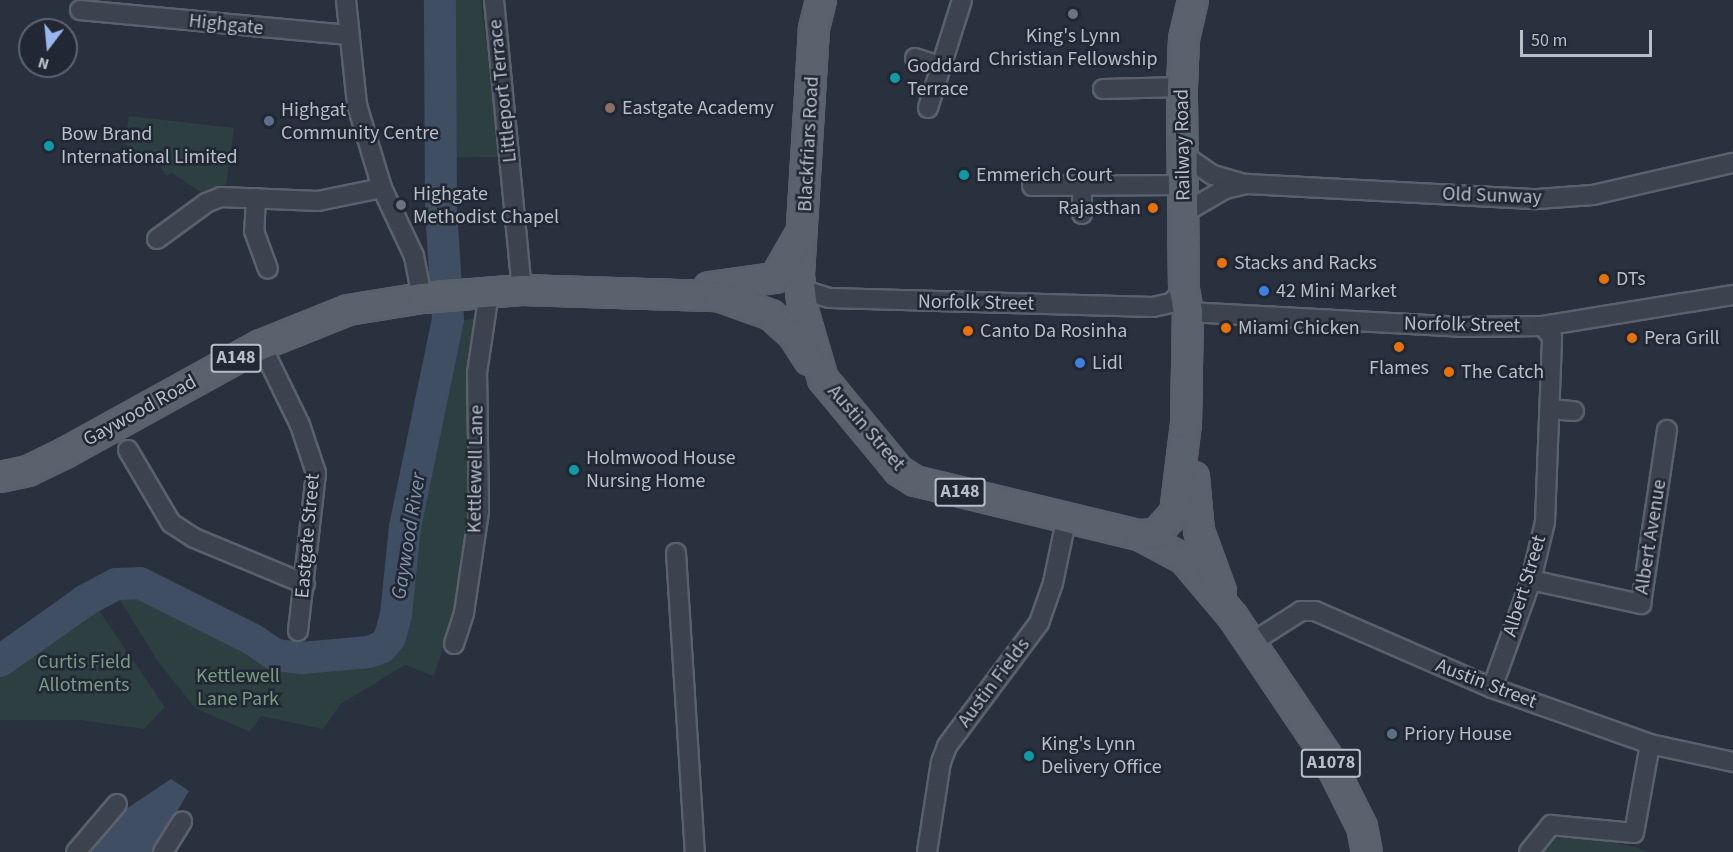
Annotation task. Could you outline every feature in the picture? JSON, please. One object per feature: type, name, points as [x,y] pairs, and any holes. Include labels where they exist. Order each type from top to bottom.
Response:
[{"type":"main road","name":"Blackfriars Road","points":[[800,289],[814,29],[821,0]]},
{"type":"main road","name":"Railway Road","points":[[1186,424],[1182,87],[1184,39],[1192,0]]},
{"type":"main road","name":"A148","points":[[669,292],[775,278],[791,256],[805,220]]},
{"type":"main road","name":"Austin Street","points":[[800,289],[823,379],[899,471],[915,481],[1139,535]]},
{"type":"main road","name":"A148","points":[[522,290],[669,292],[718,296],[758,308],[793,335],[823,379]]},
{"type":"main road","name":"Gaywood Road","points":[[1,477],[28,471],[261,345],[348,310],[422,298],[522,290]]},
{"type":"main road","points":[[1139,535],[1156,534],[1175,513],[1186,424]]},
{"type":"main road","points":[[1186,424],[1199,531],[1233,617]]},
{"type":"main road","name":"A1078","points":[[1139,535],[1184,560],[1233,617],[1326,755],[1362,827],[1367,852]]},
{"type":"street","points":[[346,0],[357,105],[382,189],[414,256],[422,298]]},
{"type":"street","name":"Littleport Terrace","points":[[494,0],[522,290]]},
{"type":"street","points":[[928,108],[962,0]]},
{"type":"street","name":"Highgate","points":[[80,10],[105,6],[348,35]]},
{"type":"street","points":[[915,58],[940,66]]},
{"type":"street","points":[[1103,89],[1182,87]]},
{"type":"street","name":"Old Sunway","points":[[1184,155],[1213,175],[1247,184],[1537,199],[1593,195],[1733,163]]},
{"type":"street","name":"Old Sunway","points":[[1184,213],[1225,189],[1247,184]]},
{"type":"street","points":[[1032,186],[1184,185]]},
{"type":"street","points":[[1082,186],[1082,214]]},
{"type":"street","points":[[157,239],[212,199],[256,198],[318,201],[382,189]]},
{"type":"street","points":[[256,198],[254,231],[268,269]]},
{"type":"street","name":"Norfolk Street","points":[[800,289],[830,298],[1153,308],[1186,301],[1461,327],[1543,326],[1733,295]]},
{"type":"street","name":"Kettlewell Lane","points":[[454,644],[464,613],[479,512],[477,373],[489,293]]},
{"type":"street","name":"Albert Street","points":[[1492,688],[1531,580],[1545,522],[1552,337],[1543,326]]},
{"type":"street","name":"Eastgate Street","points":[[261,345],[300,425],[316,473],[298,631]]},
{"type":"street","points":[[1550,409],[1574,411]]},
{"type":"street","name":"Albert Avenue","points":[[1531,580],[1641,604],[1667,430]]},
{"type":"street","points":[[128,450],[171,523],[194,538],[305,584]]},
{"type":"street","name":"Austin Fields","points":[[927,852],[941,762],[947,746],[1039,622],[1053,583],[1067,516]]},
{"type":"street","points":[[676,554],[695,852]]},
{"type":"street","name":"Austin Street","points":[[1251,643],[1301,611],[1315,611],[1492,688],[1650,744],[1733,762]]},
{"type":"street","points":[[1529,852],[1551,825],[1634,833],[1650,744]]},
{"type":"street","points":[[76,852],[117,804]]},
{"type":"street","points":[[163,852],[182,821]]},
{"type":"green space","points":[[435,0],[481,0],[500,157],[432,158]]},
{"type":"green space","points":[[129,116],[234,128],[226,185],[202,193],[172,173],[166,176],[158,162],[124,144]]},
{"type":"green space","name":"Kettlewell Lane Park","points":[[479,318],[466,572],[434,676],[405,665],[341,704],[323,729],[261,716],[250,732],[195,708],[159,663],[118,597],[138,586],[230,645],[270,661],[290,666],[333,663],[383,654],[393,643],[406,600],[415,521],[455,321]]},
{"type":"green space","name":"Curtis Field Allotments","points":[[98,609],[165,707],[144,729],[80,720],[0,720],[0,670]]},
{"type":"green space","points":[[1561,832],[1635,847],[1647,852],[1544,852]]},
{"type":"water","points":[[171,779],[189,791],[153,852],[92,852],[117,815]]},
{"type":"waterway","name":"Gaywood River","points":[[0,661],[86,600],[116,584],[140,583],[252,639],[276,655],[302,658],[369,652],[382,647],[390,637],[396,615],[405,527],[448,319],[441,212],[440,0]]},
{"type":"place","name":"King's Lynn Christian Fellowship","points":[[1073,14]]},
{"type":"place","name":"Goddard Terrace","points":[[895,78]]},
{"type":"place","name":"Eastgate Academy","points":[[610,108]]},
{"type":"place","name":"Highgat Community Centre","points":[[269,121]]},
{"type":"place","name":"Bow Brand International Limited","points":[[49,146]]},
{"type":"place","name":"Emmerich Court","points":[[964,175]]},
{"type":"place","name":"Highgate Methodist Chapel","points":[[401,205]]},
{"type":"place","name":"Rajasthan","points":[[1153,208]]},
{"type":"place","name":"Stacks and Racks","points":[[1222,263]]},
{"type":"place","name":"DTs","points":[[1604,279]]},
{"type":"place","name":"42 Mini Market","points":[[1264,291]]},
{"type":"place","name":"Miami Chicken","points":[[1226,328]]},
{"type":"place","name":"Canto Da Rosinha","points":[[968,331]]},
{"type":"place","name":"Pera Grill","points":[[1632,338]]},
{"type":"place","name":"Flames","points":[[1399,347]]},
{"type":"place","name":"Lidl","points":[[1080,363]]},
{"type":"place","name":"The Catch","points":[[1449,372]]},
{"type":"place","name":"Holmwood House Nursing Home","points":[[574,470]]},
{"type":"place","name":"Priory House","points":[[1392,734]]},
{"type":"place","name":"King's Lynn Delivery Office","points":[[1029,756]]}]
